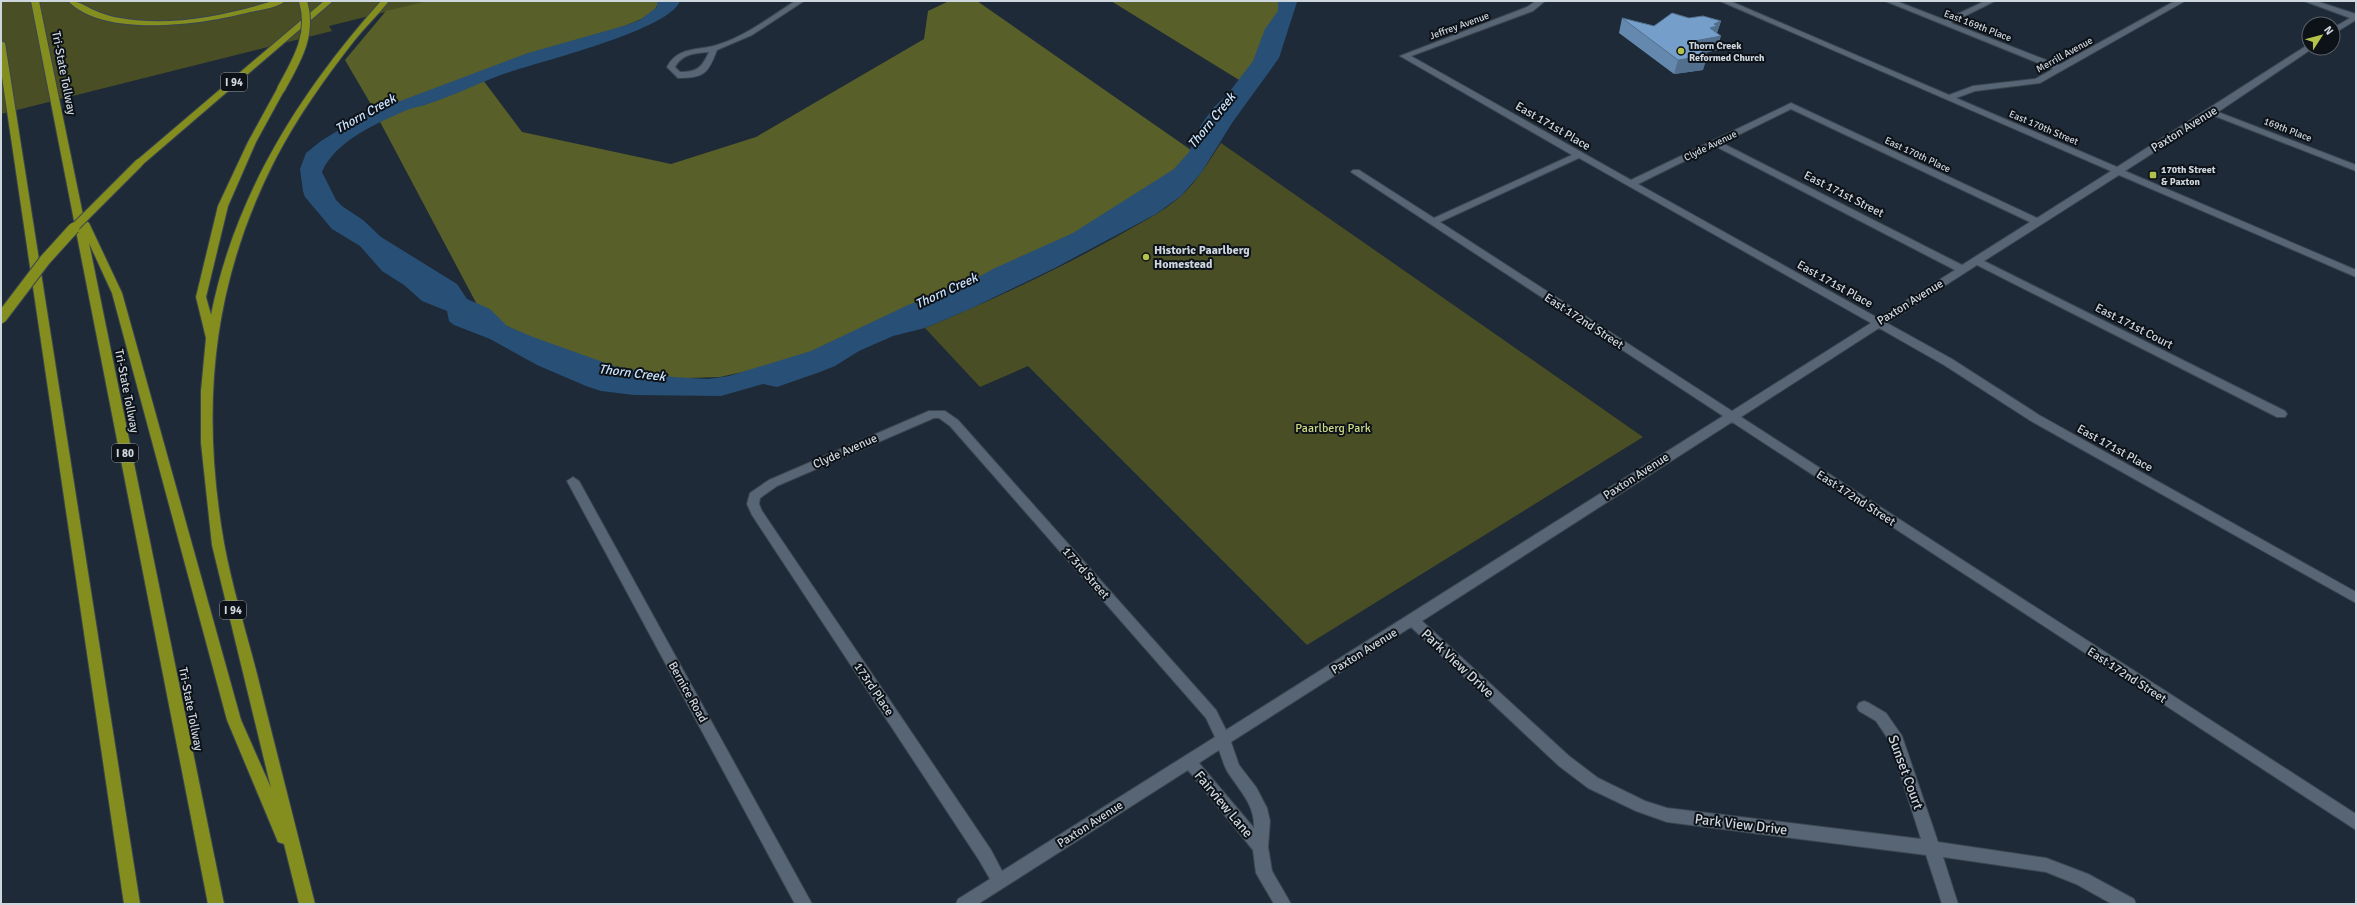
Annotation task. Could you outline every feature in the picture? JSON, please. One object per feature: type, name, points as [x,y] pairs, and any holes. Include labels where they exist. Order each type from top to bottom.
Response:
[{"type":"highway","name":"Tri-State Tollway","points":[[35,1],[216,904]]},
{"type":"highway","points":[[72,1],[104,17],[119,20],[162,22],[229,15],[281,1]]},
{"type":"highway","points":[[211,341],[201,297],[206,267],[223,206],[252,142],[302,48],[308,28],[303,1]]},
{"type":"highway","name":"I 94","points":[[1,318],[45,260],[89,211],[138,163],[329,1]]},
{"type":"highway","name":"I 94","points":[[307,904],[218,546],[210,493],[207,443],[206,412],[211,341],[232,250],[254,194],[279,143],[311,91],[335,58],[385,1]]},
{"type":"highway","points":[[1,43],[132,904]]},
{"type":"highway","points":[[75,204],[117,293],[234,720],[299,873]]},
{"type":"street","points":[[714,48],[707,66],[701,72],[693,75],[678,75],[671,67],[673,63],[688,52],[697,49],[714,48],[754,32],[800,1]]},
{"type":"street","name":"Jeffrey Avenue","points":[[1404,56],[1530,9],[1540,1]]},
{"type":"street","name":"East 170th Street","points":[[1724,1],[2356,274]]},
{"type":"street","name":"East 169th Place","points":[[1889,1],[2061,69]]},
{"type":"street","points":[[1945,23],[1991,1]]},
{"type":"street","name":"Merrill Avenue","points":[[1949,98],[1973,89],[2037,81],[2181,1]]},
{"type":"street","points":[[2308,1],[2356,17]]},
{"type":"street","points":[[2341,27],[2356,17]]},
{"type":"street","name":"Paxton Avenue","points":[[964,904],[1412,620],[1729,416],[2212,112],[2301,53]]},
{"type":"street","name":"East 171st Place","points":[[1404,56],[1630,184],[1879,322],[1968,373],[2035,418],[2356,598]]},
{"type":"street","name":"Clyde Avenue","points":[[1630,184],[1791,106]]},
{"type":"street","name":"East 170th Place","points":[[1791,106],[2036,222]]},
{"type":"street","name":"169th Place","points":[[2212,112],[2356,168]]},
{"type":"street","name":"East 171st Street","points":[[1715,143],[1962,269]]},
{"type":"street","points":[[1433,222],[1579,155]]},
{"type":"street","name":"East 172nd Street","points":[[1356,172],[2356,823]]},
{"type":"street","name":"East 171st Court","points":[[1976,261],[2281,414]]},
{"type":"street","name":"Clyde Avenue","points":[[754,496],[773,483],[921,418],[941,414]]},
{"type":"street","name":"173rd Street","points":[[941,414],[954,423],[1211,714],[1223,739]]},
{"type":"street","name":"Bernice Road","points":[[573,481],[804,904]]},
{"type":"street","name":"173rd Place","points":[[754,496],[752,504],[756,512],[985,855],[1000,882]]},
{"type":"street","name":"Park View Drive","points":[[1412,620],[1564,761],[1593,783],[1641,806],[1667,815],[1932,848],[2046,865],[2082,879],[2128,904]]},
{"type":"street","name":"Sunset Court","points":[[1864,707],[1881,717],[1897,740],[1950,904]]},
{"type":"street","name":"Fairview Lane","points":[[1223,739],[1233,768],[1251,792],[1259,808],[1262,821],[1260,847],[1264,873],[1282,904]]},
{"type":"street","name":"Fairview Lane","points":[[1189,761],[1260,847]]},
{"type":"green space","points":[[1,1],[430,1],[329,26],[332,31],[1,114]]},
{"type":"green space","points":[[428,1],[659,1],[654,10],[650,13],[627,25],[376,113],[345,60],[386,11]]},
{"type":"green space","points":[[949,1],[977,1],[1201,157],[1185,181],[824,354],[720,377],[655,379],[557,350],[482,314],[378,118],[480,76],[522,132],[671,164],[756,137],[924,39],[928,11]]},
{"type":"green space","points":[[1111,1],[1281,1],[1266,56],[1244,83]]},
{"type":"green space","name":"Paarlberg Park","points":[[1221,143],[1643,437],[1307,645],[1028,366],[980,387],[925,328],[1046,274],[1093,250],[1158,213],[1174,202],[1187,190]]},
{"type":"water","name":"Thorn Creek","points":[[657,1],[680,1],[670,12],[652,24],[598,45],[501,75],[437,101],[412,108],[370,127],[347,142],[337,151],[328,161],[322,172],[336,200],[342,206],[363,220],[381,237],[457,284],[467,299],[490,309],[507,326],[614,366],[673,377],[708,379],[729,376],[811,351],[908,305],[969,282],[995,268],[1073,233],[1174,169],[1189,152],[1201,125],[1213,108],[1227,95],[1253,61],[1265,29],[1278,11],[1278,1],[1297,2],[1279,58],[1232,123],[1201,173],[1181,196],[1156,214],[1053,269],[970,309],[925,328],[893,336],[859,351],[835,366],[777,387],[763,384],[721,396],[634,395],[601,391],[586,386],[537,365],[490,339],[454,325],[449,321],[447,311],[422,301],[404,285],[382,271],[360,246],[332,229],[305,197],[300,169],[306,153],[321,141],[363,115],[528,53],[640,20],[657,7]]},
{"type":"building","points":[[1672,13],[1689,18],[1703,16],[1721,21],[1714,24],[1717,26],[1710,28],[1721,36],[1689,42],[1708,55],[1678,60],[1622,18],[1654,26]]},
{"type":"place","name":"Thorn Creek Reformed Church","points":[[1681,51]]},
{"type":"place","name":"170th Street & Paxton","points":[[2153,175]]},
{"type":"place","name":"Historic Paarlberg Homestead","points":[[1146,257]]}]
